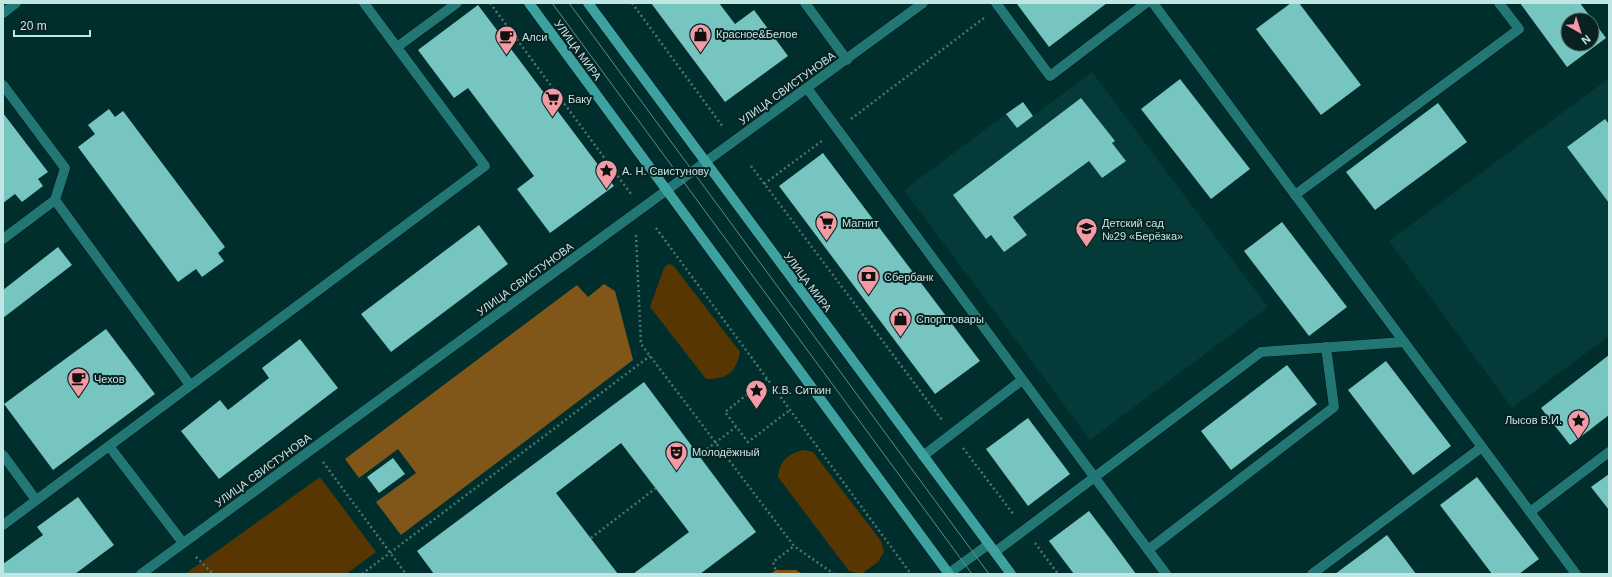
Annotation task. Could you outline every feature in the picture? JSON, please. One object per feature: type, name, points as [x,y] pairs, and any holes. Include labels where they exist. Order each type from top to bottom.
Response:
[{"type":"main road","name":"УЛИЦА МИРА","points":[[529,3],[949,574]]},
{"type":"main road","name":"УЛИЦА МИРА","points":[[588,3],[705,163],[1011,574]]},
{"type":"street","points":[[3,13],[16,3]]},
{"type":"street","points":[[3,525],[485,166],[364,3]]},
{"type":"street","points":[[397,47],[456,3]]},
{"type":"street","points":[[805,3],[846,60]]},
{"type":"street","name":"УЛИЦА СВИСТУНОВА","points":[[140,574],[635,215],[923,3]]},
{"type":"street","points":[[997,5],[1050,76],[1146,3]]},
{"type":"street","points":[[1153,3],[1576,574]]},
{"type":"street","points":[[1295,195],[1519,29],[1499,3]]},
{"type":"street","points":[[3,85],[65,168],[55,200],[3,239]]},
{"type":"street","points":[[807,88],[1166,574]]},
{"type":"street","points":[[55,200],[190,385]]},
{"type":"street","points":[[995,552],[1261,352],[1404,342]]},
{"type":"street","points":[[1148,550],[1334,407],[1326,347]]},
{"type":"street","points":[[923,456],[1022,380]]},
{"type":"street","points":[[109,446],[183,543]]},
{"type":"street","points":[[1312,574],[1482,447]]},
{"type":"street","points":[[1530,512],[1609,452]]},
{"type":"street","points":[[3,455],[36,500]]},
{"type":"street","points":[[949,574],[988,544]]},
{"type":"path","points":[[490,3],[632,194]]},
{"type":"path","points":[[632,3],[726,131]]},
{"type":"path","points":[[764,184],[838,129],[997,5]]},
{"type":"path","points":[[751,166],[1058,574]]},
{"type":"path","points":[[635,215],[641,344],[794,546],[834,574]]},
{"type":"path","points":[[656,228],[911,574]]},
{"type":"path","points":[[362,574],[650,356]]},
{"type":"path","points":[[768,379],[725,412],[748,442],[790,410]]},
{"type":"path","points":[[699,456],[736,427]]},
{"type":"path","points":[[313,449],[406,574]]},
{"type":"path","points":[[590,538],[656,488]]},
{"type":"path","points":[[183,543],[213,574]]},
{"type":"path","points":[[777,574],[773,562],[794,546]]},
{"type":"shaded area","name":"Детский сад №29 «Берёзка»","points":[[1092,72],[1268,307],[1090,440],[904,190],[1006,114],[1017,128]]},
{"type":"shaded area","points":[[1609,78],[1609,336],[1512,408],[1389,241]]},
{"type":"shaded area","points":[[668,264],[673,265],[740,352],[733,370],[725,376],[706,379],[650,307],[664,268]]},
{"type":"shaded area","points":[[604,284],[615,291],[633,360],[401,535],[376,502],[416,473],[398,449],[359,478],[345,459],[577,285],[588,297]]},
{"type":"shaded area","points":[[804,450],[813,452],[881,541],[884,552],[878,562],[861,574],[849,571],[778,477],[780,466],[783,462],[794,453]]},
{"type":"shaded area","points":[[320,477],[376,552],[346,574],[185,574]]},
{"type":"shaded area","points":[[776,570],[796,570],[803,574],[770,574]]},
{"type":"building","points":[[651,3],[719,3],[735,24],[754,10],[788,56],[725,102]]},
{"type":"building","points":[[1107,3],[1049,47],[1017,4]]},
{"type":"building","points":[[1291,3],[1299,3],[1361,85],[1321,115],[1256,29]]},
{"type":"building","points":[[1520,3],[1580,3],[1587,12],[1560,12],[1560,52],[1587,52],[1567,67]]},
{"type":"building","points":[[478,5],[614,186],[550,233],[517,189],[534,176],[468,88],[454,98],[418,50]]},
{"type":"building","points":[[1600,30],[1606,38],[1600,42]]},
{"type":"building","points":[[1180,79],[1250,169],[1211,199],[1141,109]]},
{"type":"building","points":[[1081,98],[1115,141],[1112,143],[1126,161],[1102,178],[1089,161],[1013,217],[1027,235],[1004,252],[991,235],[986,239],[953,195]]},
{"type":"building","points":[[1023,102],[1033,116],[1017,128],[1006,114]]},
{"type":"building","points":[[1438,103],[1467,142],[1375,210],[1346,172]]},
{"type":"building","points":[[109,109],[115,117],[123,111],[225,247],[218,253],[224,261],[202,277],[196,269],[178,282],[78,147],[95,134],[88,125]]},
{"type":"building","points":[[3,113],[48,172],[38,179],[43,186],[22,202],[15,194],[3,203]]},
{"type":"building","points":[[1605,119],[1609,124],[1609,203],[1567,147]]},
{"type":"building","points":[[823,153],[980,361],[935,394],[779,186]]},
{"type":"building","points":[[1282,222],[1347,307],[1309,336],[1244,251]]},
{"type":"building","points":[[479,225],[508,264],[391,352],[361,314]]},
{"type":"building","points":[[58,247],[72,265],[3,318],[3,290]]},
{"type":"building","name":"Чехов","points":[[106,329],[155,394],[53,470],[4,404]]},
{"type":"building","points":[[300,339],[338,388],[219,479],[181,431],[220,400],[228,410],[269,378],[262,368]]},
{"type":"building","points":[[1609,355],[1609,415],[1570,445],[1541,408]]},
{"type":"building","points":[[1386,361],[1451,446],[1413,475],[1348,390]]},
{"type":"building","points":[[1287,365],[1317,404],[1231,470],[1201,431]]},
{"type":"building","name":"Молодёжный","points":[[644,382],[756,532],[700,574],[633,574],[689,532],[621,443],[556,493],[618,574],[434,574],[417,551]]},
{"type":"building","points":[[1028,418],[1070,474],[1028,506],[986,449]]},
{"type":"building","points":[[393,458],[405,474],[379,493],[367,477]]},
{"type":"building","points":[[1609,474],[1609,510],[1591,487]]},
{"type":"building","points":[[1477,477],[1539,559],[1519,574],[1492,574],[1440,505]]},
{"type":"building","points":[[78,497],[114,545],[75,574],[3,574],[3,564],[43,535],[37,527]]},
{"type":"building","points":[[1089,511],[1136,574],[1074,574],[1049,541]]},
{"type":"building","points":[[1387,535],[1416,574],[1335,574],[1366,551]]},
{"type":"tram line","points":[[552,3],[972,574]]},
{"type":"tram line","points":[[569,3],[989,574]]},
{"type":"place","name":"Красное&Белое","points":[[701,54]]},
{"type":"place","name":"Алси","points":[[507,56]]},
{"type":"place","name":"Баку","points":[[553,118]]},
{"type":"place","name":"А. Н. Свистунову","points":[[606,190]]},
{"type":"place","name":"Магнит","points":[[827,242]]},
{"type":"place","name":"Детский сад №29 «Берёзка»","points":[[1086,248]]},
{"type":"place","name":"Сбербанк","points":[[868,296]]},
{"type":"place","name":"Спорттовары","points":[[900,338]]},
{"type":"place","name":"Чехов","points":[[79,398]]},
{"type":"place","name":"К.В. Ситкин","points":[[756,410]]},
{"type":"place","name":"Лысов В.И.","points":[[1578,440]]},
{"type":"place","name":"Молодёжный","points":[[677,472]]}]
